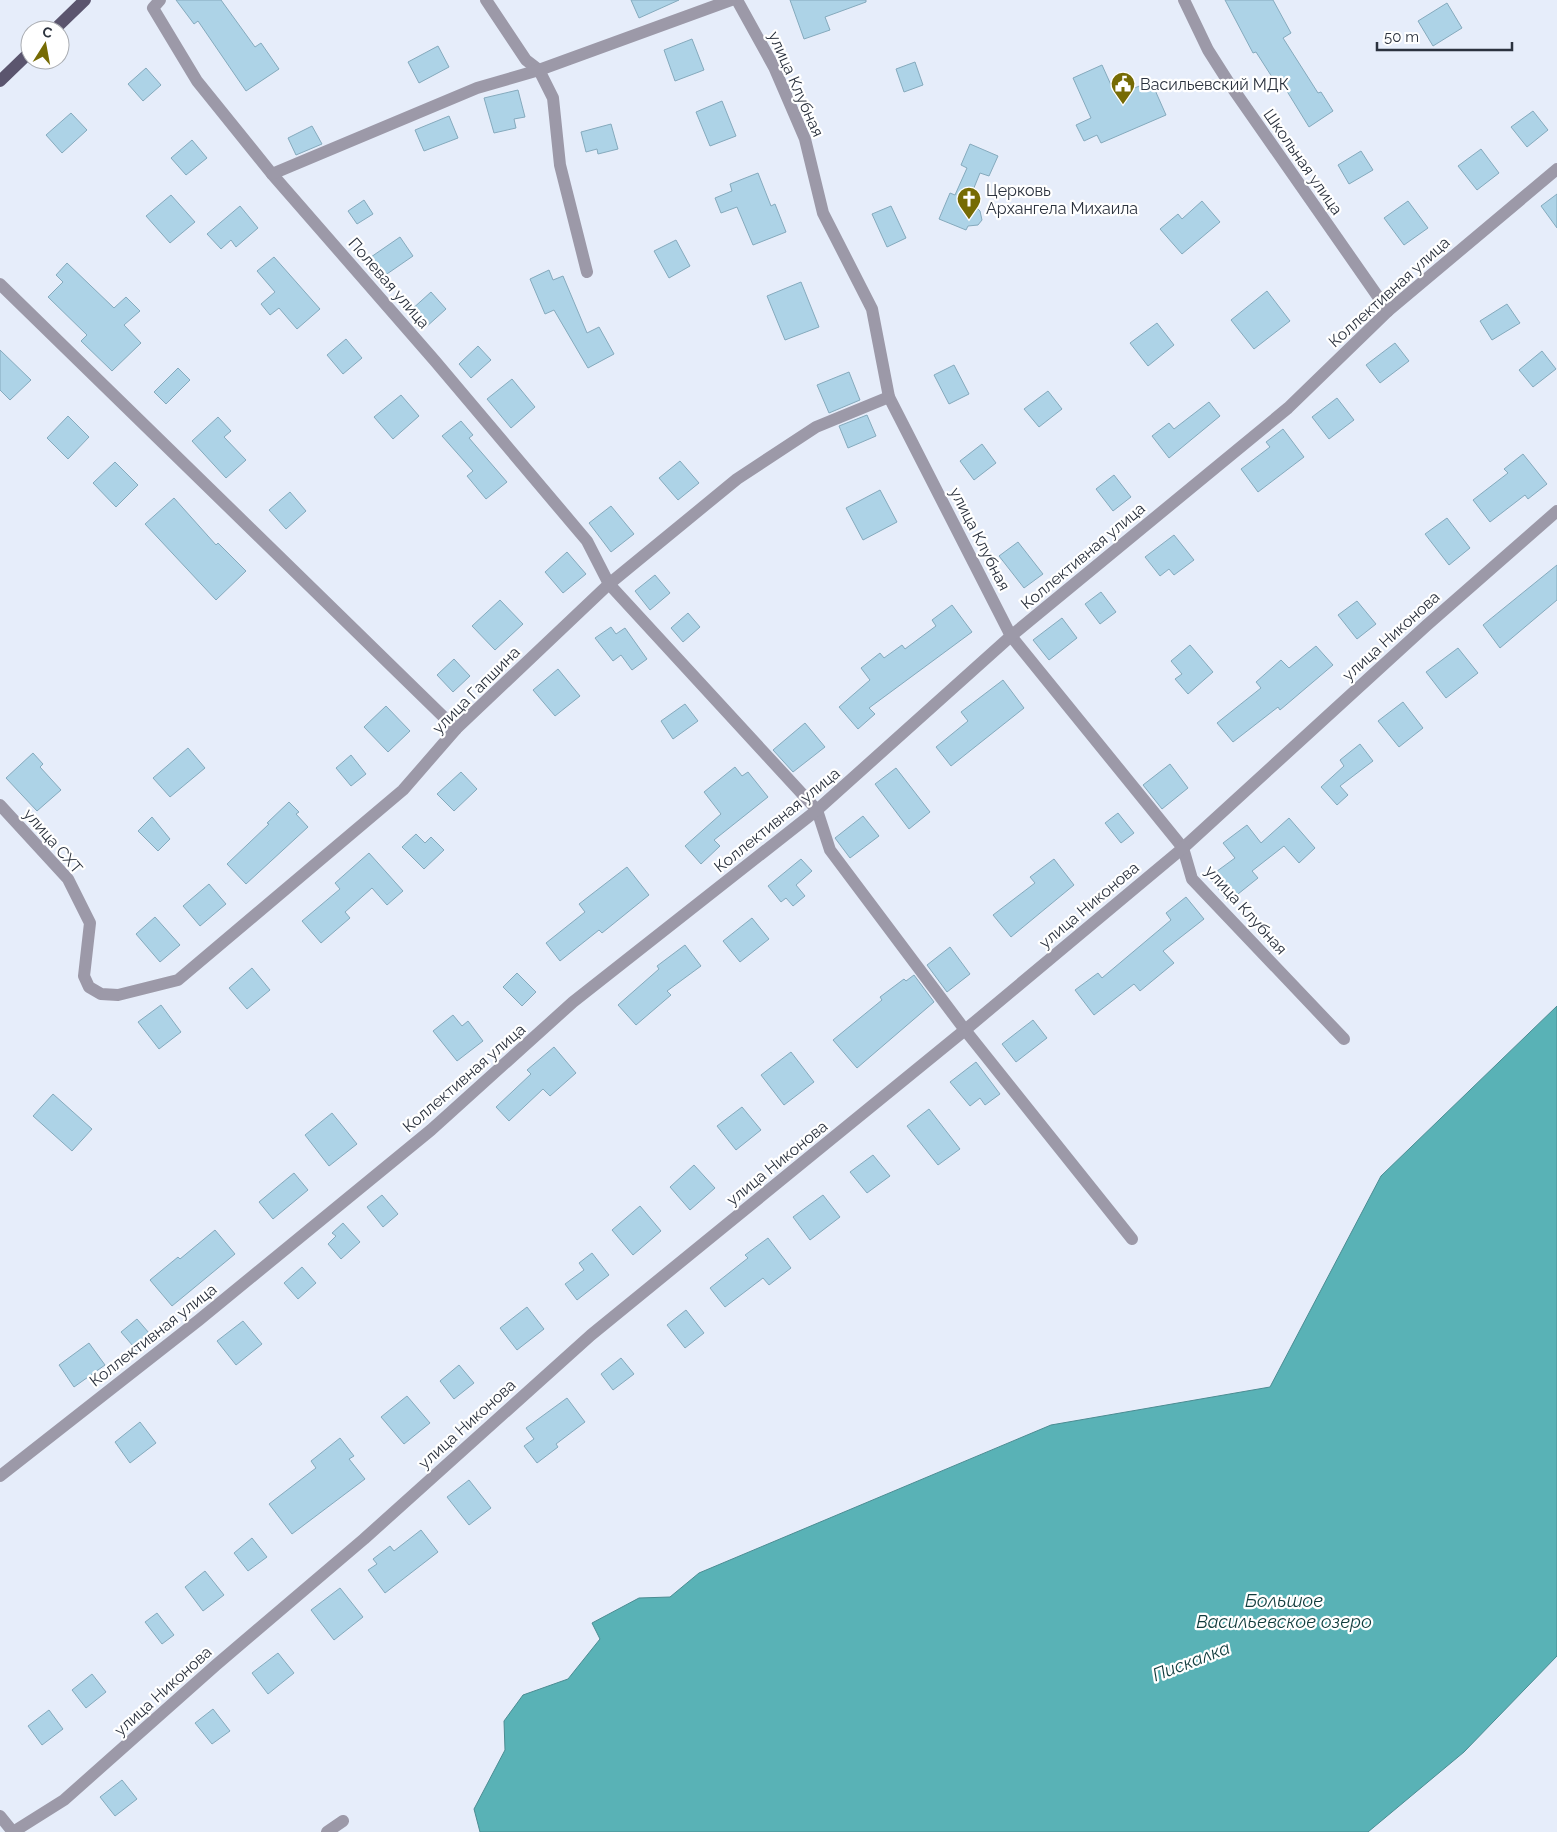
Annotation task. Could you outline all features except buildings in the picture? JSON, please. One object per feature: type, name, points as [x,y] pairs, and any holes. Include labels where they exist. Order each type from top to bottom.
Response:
[{"type":"main road","points":[[64,20],[85,0]]},
{"type":"main road","points":[[0,81],[20,62]]},
{"type":"street","name":"Полевая улица","points":[[160,0],[153,8],[197,81],[272,174],[436,361],[587,540],[609,584],[817,810]]},
{"type":"street","points":[[486,0],[526,60],[539,70],[553,98],[560,165],[587,272]]},
{"type":"street","points":[[272,174],[477,88],[539,70],[731,0]]},
{"type":"street","name":"улица Клубная","points":[[737,0],[778,76],[805,139],[823,213],[872,309],[889,397],[1012,636],[1183,848],[1192,879],[1344,1039]]},
{"type":"street","name":"Школьная улица","points":[[1184,0],[1208,50],[1229,83],[1388,311]]},
{"type":"street","name":"Коллективная улица","points":[[0,1476],[199,1320],[416,1142],[573,1002],[817,810],[1012,636],[1288,408],[1388,311],[1557,169]]},
{"type":"street","points":[[0,284],[456,729]]},
{"type":"street","name":"улица Гапшина","points":[[89,987],[102,994],[118,994],[178,980],[403,790],[456,729],[609,584],[737,479],[816,427],[889,397]]},
{"type":"street","name":"улица Никонова","points":[[13,1832],[64,1800],[216,1665],[364,1539],[591,1335],[965,1030],[1183,848],[1427,625],[1557,511]]},
{"type":"street","name":"улица СХТ","points":[[0,804],[68,879],[90,923],[84,976],[89,987]]},
{"type":"street","points":[[817,810],[830,850],[965,1030],[1132,1240]]},
{"type":"street","points":[[0,1816],[13,1832]]},
{"type":"street","points":[[327,1832],[343,1821]]},
{"type":"water","name":"Большое Васильевское озеро","points":[[1557,1006],[1557,1656],[1464,1752],[1368,1832],[480,1832],[474,1809],[505,1750],[504,1721],[523,1695],[568,1679],[600,1639],[592,1623],[639,1598],[670,1597],[699,1573],[1051,1425],[1270,1387],[1381,1176]]},
{"type":"place","name":"Васильевский МДК","points":[[1123,105]]},
{"type":"place","name":"Церковь Архангела Михаила","points":[[969,220]]},
{"type":"water label","name":"Пискалка","points":[[1191,1661]]}]
